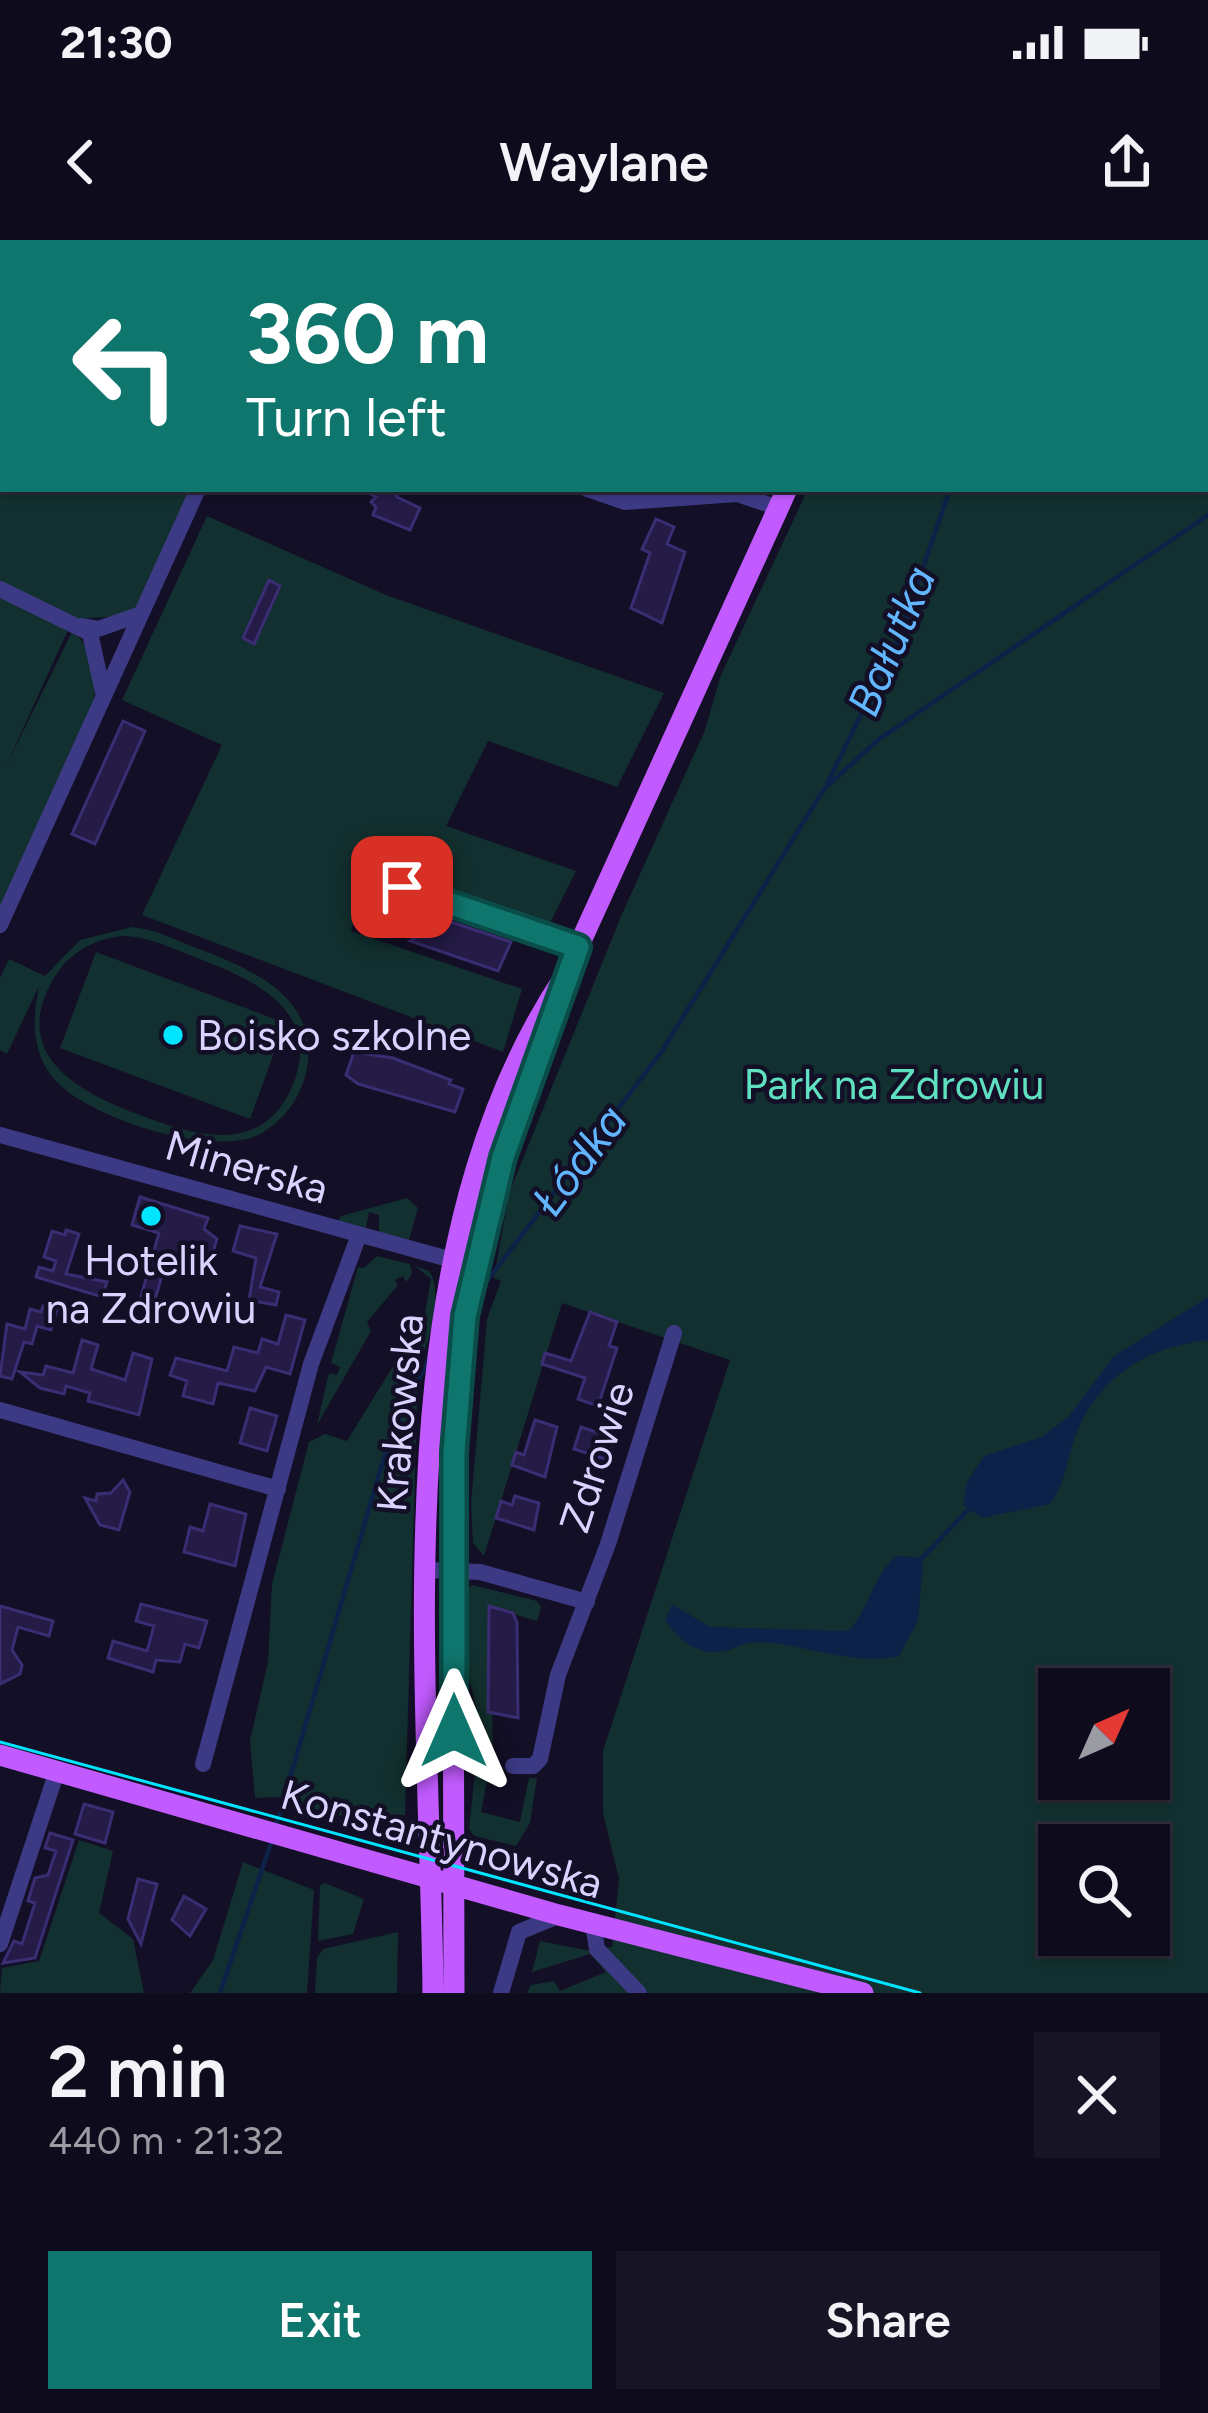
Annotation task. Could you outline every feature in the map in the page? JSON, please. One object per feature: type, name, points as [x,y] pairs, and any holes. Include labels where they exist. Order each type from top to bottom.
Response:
[{"type":"main road","name":"Krakowska","points":[[433,1993],[428,1570],[437,1370],[467,1269],[498,1114],[783,499]]},
{"type":"main road","name":"Krakowska","points":[[454,1323],[454,1993]]},
{"type":"main road","name":"Konstantynowska","points":[[0,1755],[560,1915],[863,1993]]},
{"type":"street","points":[[0,925],[197,492]]},
{"type":"street","points":[[596,492],[625,502],[736,494],[783,499]]},
{"type":"street","points":[[0,589],[80,626],[98,629],[142,613]]},
{"type":"street","points":[[80,626],[94,644],[104,697]]},
{"type":"street","points":[[382,880],[578,947]]},
{"type":"street","points":[[402,887],[392,920],[412,929]]},
{"type":"street","name":"Minerska","points":[[0,1135],[467,1269]]},
{"type":"street","name":"Krakowska","points":[[202,1763],[311,1364],[359,1235]]},
{"type":"street","name":"Zdrowie","points":[[513,1766],[533,1766],[539,1760],[554,1690],[674,1333]]},
{"type":"street","points":[[0,1410],[278,1489]]},
{"type":"street","points":[[428,1570],[488,1574],[586,1602]]},
{"type":"street","points":[[0,1944],[58,1771]]},
{"type":"street","points":[[501,1993],[517,1935],[560,1915]]},
{"type":"street","points":[[593,1924],[597,1949],[627,1989]]},
{"type":"green space","points":[[0,492],[189,492],[134,615],[79,619],[0,583]]},
{"type":"green space","name":"Park na Zdrowiu","points":[[807,492],[1208,492],[1208,1993],[527,1993],[531,1985],[554,1981],[560,1991],[606,1972],[590,1954],[532,1972],[540,1941],[586,1950],[612,1947],[619,1879],[603,1813],[603,1751],[730,1360],[562,1303],[484,1556],[473,1543],[471,1503],[487,1319],[501,1281],[494,1278],[509,1193],[622,914],[705,730],[721,675]]},
{"type":"green space","points":[[207,516],[386,595],[664,693],[617,787],[488,741],[446,826],[576,871],[547,929],[370,871],[351,931],[522,989],[503,1052],[142,915],[222,745],[122,700]]},
{"type":"green space","points":[[0,596],[69,628],[6,766],[73,630],[90,656],[95,685],[93,707],[0,909]]},
{"type":"green space","points":[[132,927],[150,930],[265,980],[296,1010],[305,1029],[305,1077],[288,1110],[260,1134],[212,1141],[149,1130],[89,1105],[50,1074],[39,1053],[35,1031],[39,986],[7,1054],[0,1050],[0,978],[9,959],[45,976],[80,940]],"holes":[[[122,936],[149,940],[237,975],[277,1001],[291,1018],[299,1038],[299,1061],[291,1089],[262,1125],[224,1135],[182,1129],[95,1095],[57,1067],[45,1049],[40,1029],[42,1005],[54,978],[83,949]]]},
{"type":"green space","name":"Boisko szkolne","points":[[96,952],[285,1023],[250,1119],[60,1048]]},
{"type":"green space","points":[[407,1198],[418,1208],[409,1240],[379,1232],[379,1215],[369,1212],[366,1228],[337,1224],[341,1216]]},
{"type":"green space","points":[[377,1256],[410,1264],[412,1274],[406,1282],[403,1276],[395,1280],[398,1285],[367,1322],[371,1331],[317,1425],[329,1373],[337,1375],[340,1367],[331,1363],[358,1267],[364,1268]]},
{"type":"green space","points":[[415,1266],[429,1271],[435,1291],[435,1304],[418,1364],[405,1815],[337,1816],[277,1797],[255,1798],[250,1740],[268,1662],[272,1584],[309,1442],[325,1434],[347,1441],[425,1314],[431,1279]]},
{"type":"green space","points":[[472,1585],[537,1601],[541,1607],[537,1621],[489,1607],[492,1756],[477,1745],[481,1725],[468,1675],[468,1589]]},
{"type":"green space","points":[[484,1759],[501,1767],[501,1772],[489,1770],[481,1812],[520,1822],[529,1778],[537,1778],[530,1823],[516,1846],[474,1836],[469,1829],[476,1763]]},
{"type":"green space","points":[[79,1840],[113,1851],[99,1913],[133,1939],[144,1993],[0,1993],[2,1968],[39,1961]]},
{"type":"green space","points":[[243,1862],[314,1890],[307,1993],[190,1993],[213,1960]]},
{"type":"green space","points":[[320,1885],[364,1899],[353,1934],[318,1941]]},
{"type":"green space","points":[[398,1932],[397,1993],[315,1993],[317,1958],[323,1949]]},
{"type":"water","points":[[1208,1297],[1208,1340],[1146,1357],[1098,1395],[1076,1434],[1050,1504],[982,1518],[963,1505],[967,1482],[984,1456],[1042,1437],[1069,1416],[1114,1356]]},
{"type":"water","points":[[896,1556],[917,1557],[923,1564],[918,1621],[899,1656],[864,1659],[757,1642],[703,1651],[690,1646],[665,1621],[672,1604],[710,1627],[848,1631]]},
{"type":"building","points":[[367,492],[396,492],[420,508],[410,530],[373,515],[376,507],[371,502],[376,497]]},
{"type":"building","points":[[656,519],[674,527],[667,544],[685,552],[662,623],[631,608],[650,553],[642,549]]},
{"type":"building","points":[[269,580],[280,586],[254,644],[243,638]]},
{"type":"building","points":[[123,721],[145,731],[95,844],[72,834]]},
{"type":"building","points":[[418,911],[511,942],[498,971],[410,941],[424,933]]},
{"type":"building","points":[[354,1052],[393,1058],[451,1080],[449,1084],[463,1089],[455,1112],[358,1084],[346,1075]]},
{"type":"building","points":[[140,1197],[208,1218],[204,1229],[217,1239],[212,1255],[204,1253],[193,1263],[168,1255],[152,1310],[138,1307],[159,1233],[132,1225]]},
{"type":"building","points":[[240,1226],[277,1234],[260,1287],[279,1292],[276,1305],[249,1300],[256,1258],[233,1251]]},
{"type":"building","points":[[66,1230],[79,1234],[66,1274],[107,1282],[102,1297],[36,1277],[39,1267],[53,1271],[56,1261],[44,1257],[52,1231],[65,1235]]},
{"type":"building","points":[[43,1306],[57,1310],[51,1330],[37,1326],[32,1344],[24,1342],[12,1379],[0,1376],[7,1324],[25,1329],[30,1309],[41,1312]]},
{"type":"building","points":[[590,1312],[617,1322],[609,1346],[617,1348],[598,1406],[578,1399],[585,1378],[542,1364],[545,1353],[571,1361]]},
{"type":"building","points":[[286,1315],[305,1320],[290,1374],[266,1367],[255,1391],[218,1383],[213,1404],[183,1396],[187,1381],[170,1375],[176,1358],[227,1371],[234,1347],[258,1353],[262,1339],[278,1344]]},
{"type":"building","points":[[82,1340],[98,1345],[91,1369],[125,1380],[133,1353],[152,1359],[139,1415],[88,1401],[90,1393],[66,1386],[64,1394],[40,1388],[20,1372],[43,1375],[46,1366],[73,1373]]},
{"type":"building","points":[[250,1408],[277,1416],[267,1451],[240,1443]]},
{"type":"building","points":[[535,1420],[557,1427],[545,1477],[512,1465],[516,1452],[524,1455]]},
{"type":"building","points":[[581,1427],[615,1438],[608,1460],[574,1449]]},
{"type":"building","points":[[123,1480],[130,1492],[119,1530],[100,1525],[85,1498],[96,1501],[97,1494],[111,1493]]},
{"type":"building","points":[[515,1496],[539,1503],[534,1530],[496,1518],[501,1501],[512,1505]]},
{"type":"building","points":[[210,1504],[246,1514],[235,1566],[184,1552],[190,1527],[203,1531]]},
{"type":"building","points":[[141,1604],[207,1621],[199,1648],[185,1644],[180,1662],[156,1660],[153,1672],[108,1658],[113,1641],[147,1651],[154,1626],[136,1621]]},
{"type":"building","points":[[0,1606],[53,1621],[49,1636],[18,1627],[12,1650],[22,1665],[20,1674],[0,1684]]},
{"type":"building","points":[[489,1606],[513,1613],[517,1623],[518,1718],[488,1712]]},
{"type":"building","points":[[84,1804],[113,1812],[105,1843],[75,1834]]},
{"type":"building","points":[[50,1833],[73,1840],[35,1958],[3,1963],[14,1941],[22,1944],[35,1903],[28,1901],[35,1878],[48,1875],[56,1851],[45,1848]]},
{"type":"building","points":[[138,1879],[157,1884],[141,1944],[128,1919]]},
{"type":"building","points":[[184,1896],[206,1909],[190,1936],[172,1920]]},
{"type":"waterway","name":"Bałutka","points":[[827,784],[899,637],[949,492]]},
{"type":"waterway","name":"Łódka","points":[[480,1290],[662,1051],[824,789],[878,740],[1208,515]]},
{"type":"waterway","name":"Łódka","points":[[275,1829],[388,1444],[430,1356]]},
{"type":"waterway","points":[[920,1560],[968,1510]]},
{"type":"waterway","name":"Łódka","points":[[220,1993],[272,1840]]},
{"type":"tram line","points":[[0,1742],[920,1993]]},
{"type":"place","name":"Boisko szkolne","points":[[173,1035]]},
{"type":"place","name":"Hotelik na Zdrowiu","points":[[151,1216]]},
{"type":"route","points":[[402,887],[578,947],[503,1157],[465,1316],[455,1413],[454,1731]]}]
